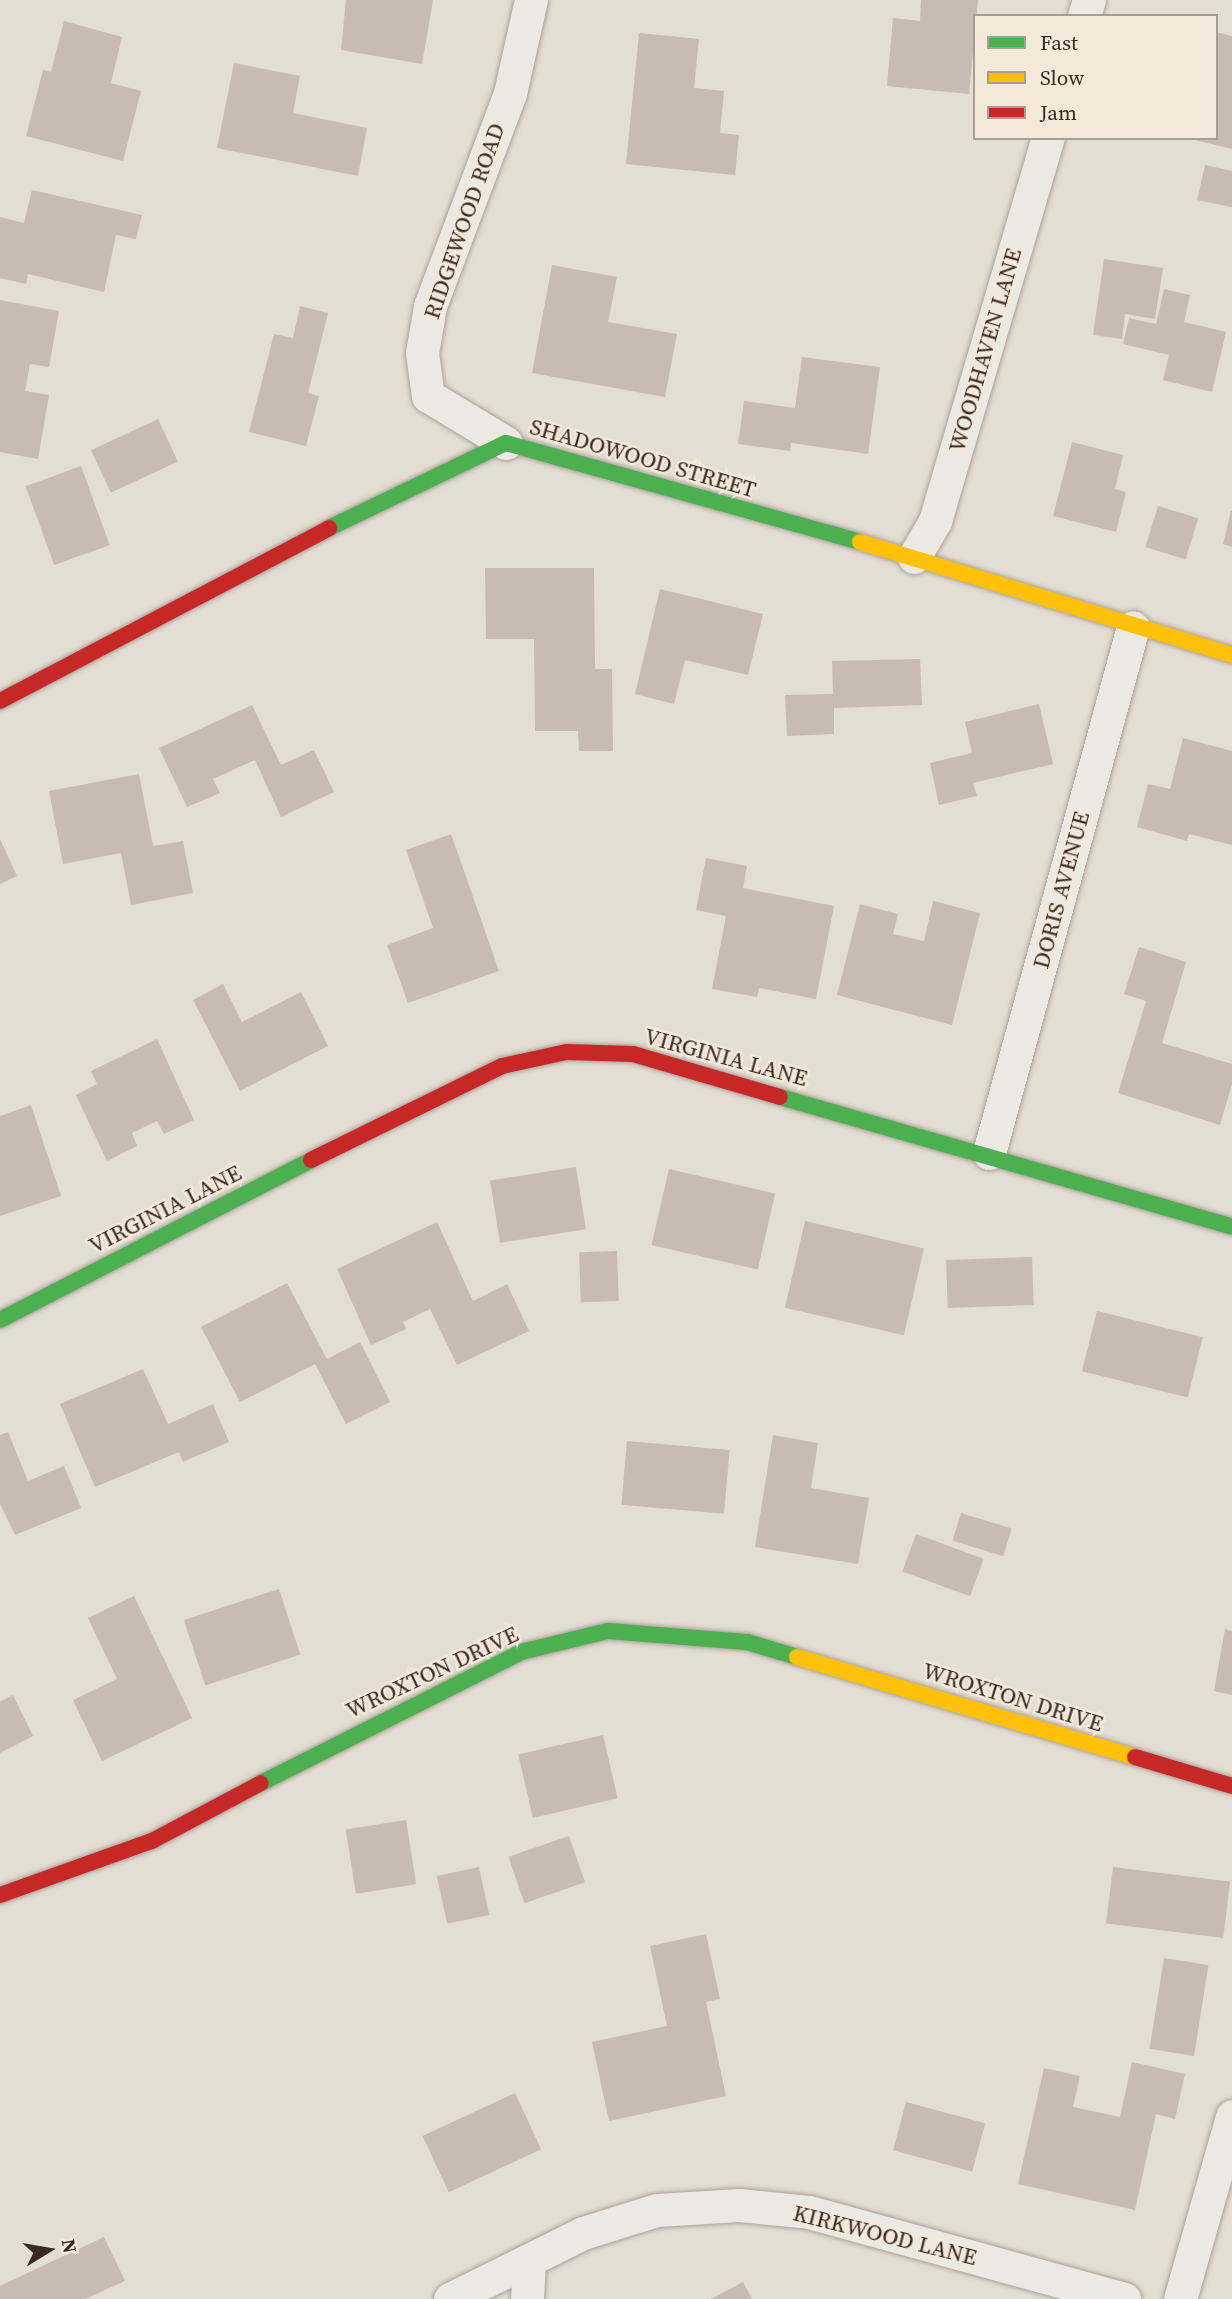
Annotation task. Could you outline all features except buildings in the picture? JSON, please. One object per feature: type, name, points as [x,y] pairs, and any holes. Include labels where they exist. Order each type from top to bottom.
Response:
[{"type":"street","name":"RIDGEWOOD ROAD","points":[[506,443],[428,396],[422,353],[430,306],[510,93],[531,0]]},
{"type":"street","name":"WOODHAVEN LANE","points":[[914,558],[935,520],[1047,140]]},
{"type":"street","name":"SHADOWOOD STREET","points":[[3,693],[344,520],[506,443],[914,558],[1133,627],[1232,655]]},
{"type":"street","name":"DORIS AVENUE","points":[[989,1153],[1133,627]]},
{"type":"street","name":"VIRGINIA LANE","points":[[0,1320],[444,1091],[502,1066],[567,1052],[634,1054],[989,1153],[1232,1227]]},
{"type":"street","name":"WROXTON DRIVE","points":[[0,1895],[152,1841],[394,1713],[522,1652],[608,1631],[747,1642],[1232,1786]]},
{"type":"street","points":[[1180,2299],[1232,2116]]},
{"type":"street","name":"KIRKWOOD LANE","points":[[450,2299],[583,2233],[657,2210],[739,2206],[809,2212],[1124,2299]]},
{"type":"street","points":[[527,2299],[529,2260]]},
{"type":"traffic: fast","points":[[329,528],[506,443],[860,542]]},
{"type":"traffic: fast","points":[[780,1097],[1232,1227]]},
{"type":"traffic: fast","points":[[0,1320],[311,1160]]},
{"type":"traffic: fast","points":[[261,1783],[521,1652],[608,1631],[747,1642],[797,1657]]},
{"type":"traffic: slow","points":[[860,542],[1232,655]]},
{"type":"traffic: slow","points":[[797,1657],[1135,1757]]},
{"type":"traffic: jam","points":[[0,701],[329,528]]},
{"type":"traffic: jam","points":[[311,1160],[502,1066],[567,1052],[633,1054],[780,1097]]},
{"type":"traffic: jam","points":[[1135,1757],[1232,1786]]},
{"type":"traffic: jam","points":[[0,1895],[152,1841],[261,1783]]}]
